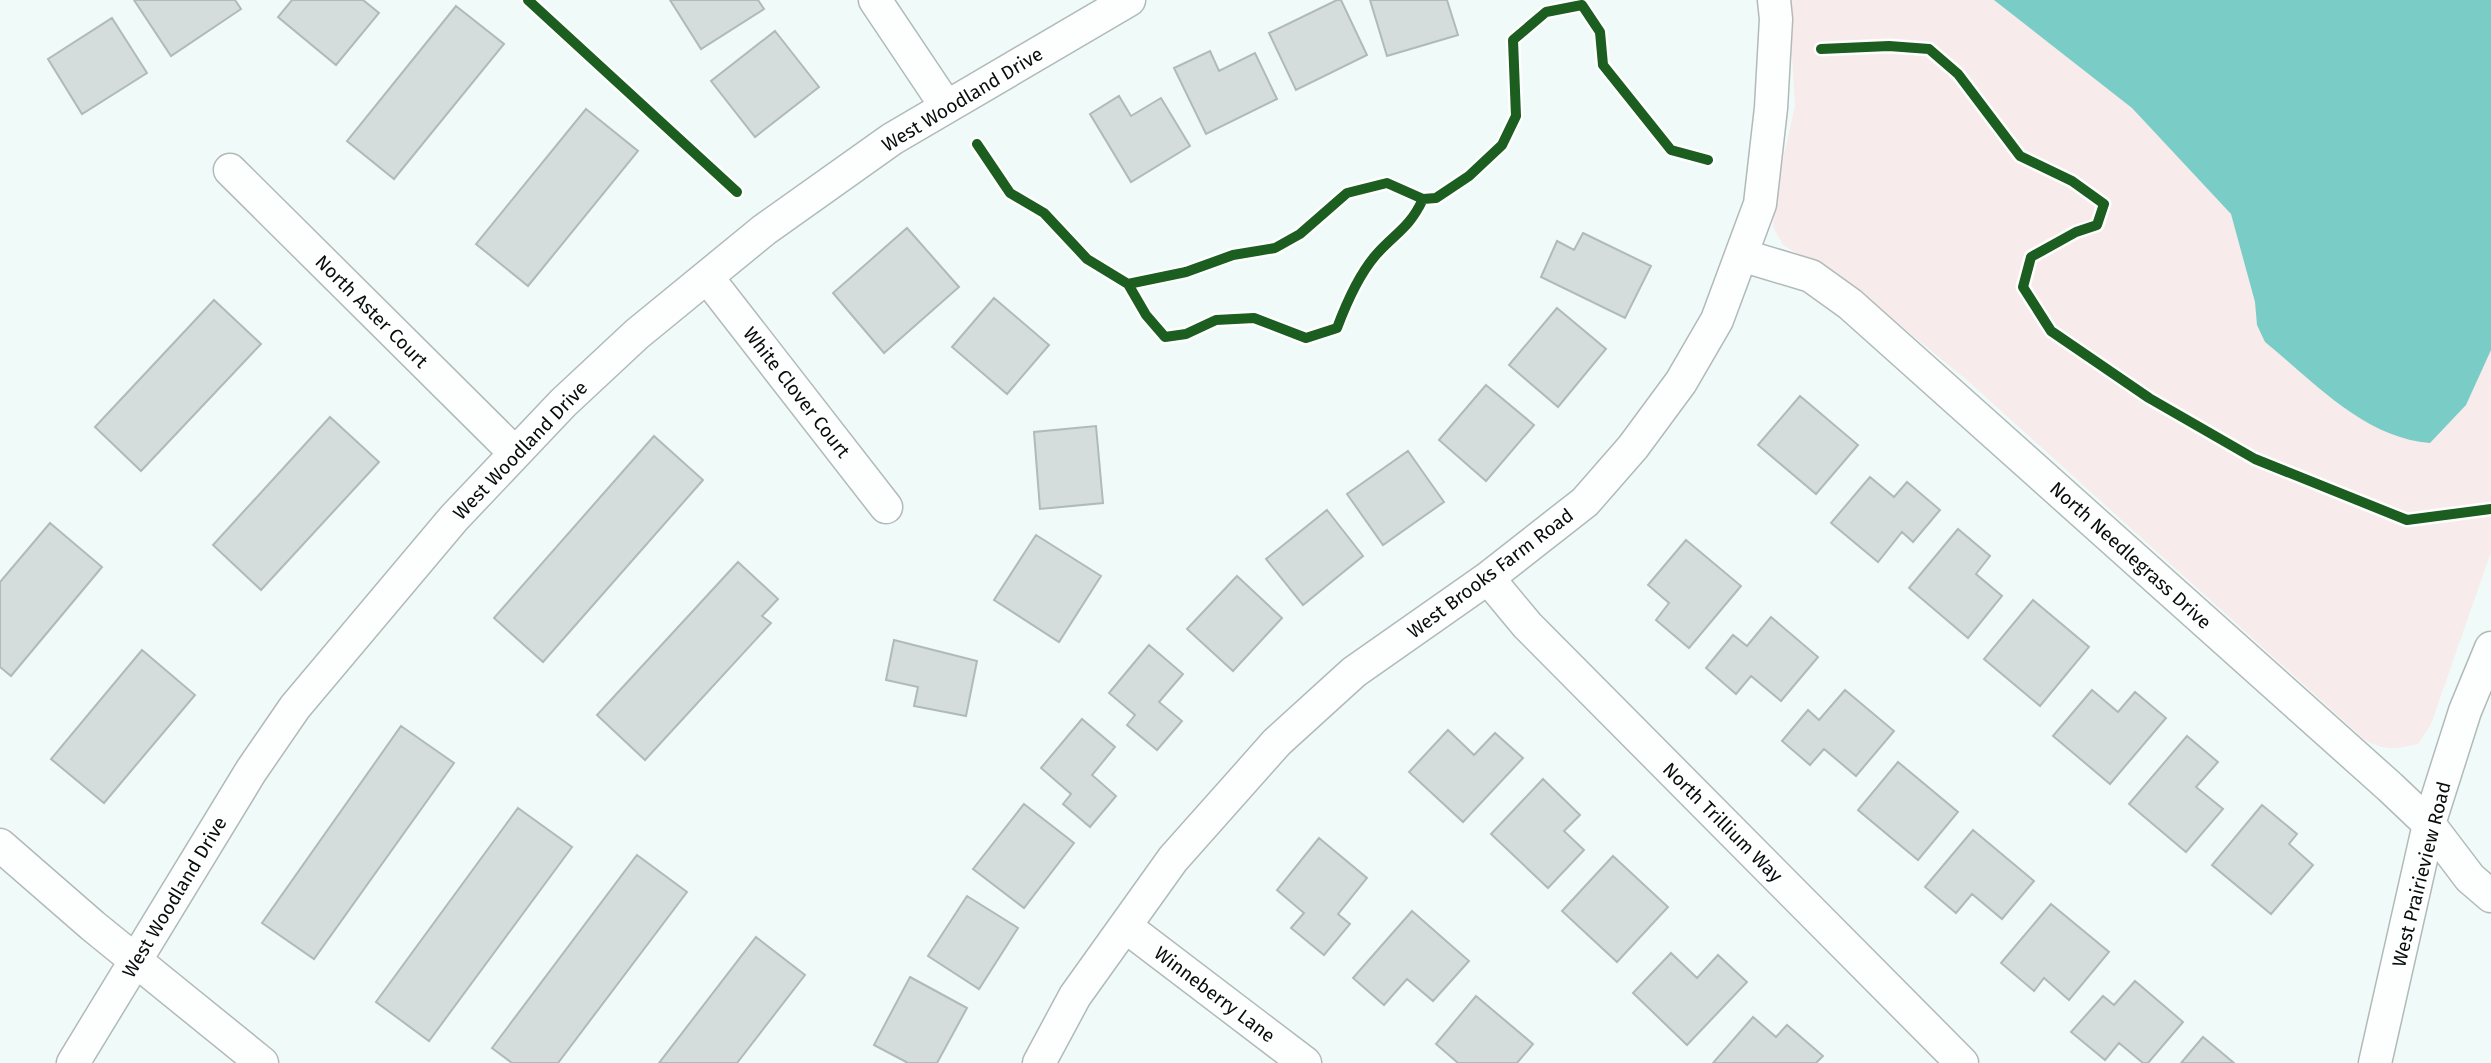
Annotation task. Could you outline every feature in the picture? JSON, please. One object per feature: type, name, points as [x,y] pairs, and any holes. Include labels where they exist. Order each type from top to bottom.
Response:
[{"type":"street","points":[[875,0],[946,106]]},
{"type":"street","name":"West Woodland Drive","points":[[73,1063],[251,771],[295,707],[454,518],[563,403],[637,334],[774,223],[892,139],[1129,0]]},
{"type":"street","name":"West Brooks Farm Road","points":[[1039,1063],[1075,996],[1173,859],[1277,742],[1354,673],[1488,578],[1585,502],[1633,447],[1681,382],[1717,320],[1760,204],[1772,108],[1776,19],[1774,0]]},
{"type":"street","name":"North Aster Court","points":[[230,170],[515,453]]},
{"type":"street","name":"North Needlegrass Drive","points":[[1741,255],[1811,276],[1850,304],[2429,824],[2470,878],[2491,896]]},
{"type":"street","name":"White Clover Court","points":[[707,277],[886,507]]},
{"type":"street","name":"North Trillium Way","points":[[1488,578],[1527,625],[1962,1063]]},
{"type":"street","name":"West Prairieview Road","points":[[2375,1063],[2429,824],[2465,711],[2491,648]]},
{"type":"street","points":[[0,845],[262,1063]]},
{"type":"street","name":"Winneberry Lane","points":[[1125,926],[1305,1063]]},
{"type":"shaded area","points":[[1789,0],[2491,0],[2491,552],[2431,724],[2418,744],[2391,748],[2365,740],[1968,381],[1850,284],[1783,245],[1773,227],[1775,195],[1795,106]]},
{"type":"water","points":[[1994,0],[2491,0],[2491,350],[2466,405],[2430,443],[2406,439],[2383,431],[2341,406],[2302,374],[2265,342],[2257,325],[2255,302],[2231,214],[2132,108]]},
{"type":"building","points":[[134,0],[235,0],[241,9],[171,56]]},
{"type":"building","points":[[292,0],[363,0],[379,13],[336,65],[278,17]]},
{"type":"building","points":[[670,0],[758,0],[764,9],[701,49]]},
{"type":"building","points":[[1341,0],[1367,55],[1296,90],[1269,33]]},
{"type":"building","points":[[1370,0],[1447,0],[1458,35],[1387,56]]},
{"type":"building","points":[[456,6],[504,44],[394,179],[347,141]]},
{"type":"building","points":[[112,18],[147,73],[82,114],[48,59]]},
{"type":"building","points":[[775,31],[819,87],[755,137],[711,81]]},
{"type":"building","points":[[1210,51],[1219,71],[1255,53],[1277,99],[1206,134],[1174,68]]},
{"type":"building","points":[[1119,96],[1131,116],[1161,98],[1190,146],[1131,182],[1090,114]]},
{"type":"building","points":[[586,109],[638,151],[528,286],[476,244]]},
{"type":"building","points":[[907,228],[959,287],[884,353],[833,293]]},
{"type":"building","points":[[1583,233],[1651,266],[1625,318],[1541,277],[1557,241],[1574,250]]},
{"type":"building","points":[[994,298],[1049,345],[1007,394],[952,347]]},
{"type":"building","points":[[214,300],[261,344],[141,471],[95,427]]},
{"type":"building","points":[[1557,308],[1606,349],[1558,407],[1509,365]]},
{"type":"building","points":[[1486,385],[1534,425],[1486,481],[1439,440]]},
{"type":"building","points":[[1800,396],[1858,445],[1816,494],[1758,445]]},
{"type":"building","points":[[330,417],[379,462],[261,590],[213,545]]},
{"type":"building","points":[[1096,426],[1103,503],[1040,509],[1034,432]]},
{"type":"building","points":[[654,436],[703,480],[543,662],[494,618]]},
{"type":"building","points":[[1408,451],[1444,502],[1383,545],[1347,494]]},
{"type":"building","points":[[1870,477],[1894,497],[1907,482],[1940,510],[1913,542],[1902,532],[1878,562],[1831,523]]},
{"type":"building","points":[[1327,510],[1363,556],[1303,605],[1266,559]]},
{"type":"building","points":[[50,523],[102,567],[11,676],[0,667],[0,582]]},
{"type":"building","points":[[1958,529],[1990,556],[1976,574],[2002,596],[1968,638],[1909,588]]},
{"type":"building","points":[[1036,535],[1101,576],[1059,642],[994,600]]},
{"type":"building","points":[[1686,540],[1741,586],[1689,648],[1656,620],[1669,603],[1648,585]]},
{"type":"building","points":[[738,562],[778,599],[762,616],[771,623],[645,760],[597,715]]},
{"type":"building","points":[[1237,576],[1282,618],[1233,671],[1187,629]]},
{"type":"building","points":[[2033,600],[2089,647],[2040,706],[1984,659]]},
{"type":"building","points":[[1771,617],[1818,657],[1781,701],[1751,676],[1736,694],[1706,668],[1733,635],[1747,646]]},
{"type":"building","points":[[894,640],[977,661],[966,716],[914,706],[918,687],[886,680]]},
{"type":"building","points":[[1149,645],[1183,674],[1159,702],[1182,721],[1157,750],[1127,725],[1135,715],[1109,693]]},
{"type":"building","points":[[142,650],[195,695],[104,803],[51,759]]},
{"type":"building","points":[[1845,690],[1894,731],[1856,776],[1824,749],[1810,765],[1782,741],[1808,710],[1819,720]]},
{"type":"building","points":[[2092,690],[2118,712],[2135,692],[2166,718],[2110,784],[2053,736]]},
{"type":"building","points":[[1082,719],[1115,747],[1092,775],[1116,796],[1090,827],[1063,804],[1071,794],[1041,768]]},
{"type":"building","points":[[401,726],[454,763],[314,959],[262,923]]},
{"type":"building","points":[[1448,730],[1474,755],[1495,733],[1523,758],[1463,822],[1409,772]]},
{"type":"building","points":[[2187,736],[2218,762],[2196,787],[2223,809],[2186,852],[2129,804]]},
{"type":"building","points":[[1898,762],[1958,812],[1918,860],[1858,810]]},
{"type":"building","points":[[1543,779],[1580,815],[1564,831],[1584,850],[1548,888],[1491,834]]},
{"type":"building","points":[[1024,804],[1074,843],[1024,908],[973,869]]},
{"type":"building","points":[[2262,805],[2297,834],[2289,844],[2313,865],[2271,914],[2212,865]]},
{"type":"building","points":[[518,808],[572,847],[429,1041],[376,1002]]},
{"type":"building","points":[[1973,830],[2034,881],[2002,919],[1972,894],[1956,913],[1925,887]]},
{"type":"building","points":[[1319,838],[1367,878],[1338,914],[1350,924],[1324,955],[1291,928],[1304,913],[1277,890]]},
{"type":"building","points":[[637,855],[687,892],[558,1063],[512,1063],[492,1048]]},
{"type":"building","points":[[1613,856],[1668,907],[1617,962],[1562,911]]},
{"type":"building","points":[[967,896],[1018,928],[979,989],[928,956]]},
{"type":"building","points":[[2051,904],[2109,952],[2069,1000],[2044,978],[2034,991],[2001,963]]},
{"type":"building","points":[[1412,911],[1469,961],[1433,1001],[1407,979],[1384,1005],[1353,978]]},
{"type":"building","points":[[756,937],[805,975],[737,1063],[659,1063]]},
{"type":"building","points":[[1671,953],[1697,978],[1718,955],[1747,982],[1687,1045],[1633,993]]},
{"type":"building","points":[[910,977],[967,1008],[937,1063],[908,1063],[874,1045]]},
{"type":"building","points":[[2135,981],[2183,1022],[2148,1063],[2143,1063],[2119,1043],[2105,1060],[2071,1032],[2103,996],[2114,1005]]},
{"type":"building","points":[[1476,996],[1533,1044],[1517,1063],[1458,1063],[1436,1044]]},
{"type":"building","points":[[1753,1017],[1776,1037],[1787,1025],[1823,1056],[1816,1063],[1713,1063]]},
{"type":"building","points":[[2203,1037],[2234,1063],[2181,1063]]},
{"type":"cycle path","points":[[528,0],[737,192]]},
{"type":"cycle path","points":[[977,144],[1010,193],[1044,213],[1087,259],[1128,284],[1186,272],[1233,255],[1275,248],[1300,234],[1347,193],[1387,183],[1423,199],[1436,198],[1469,176],[1502,145],[1516,116],[1513,40],[1546,12],[1582,5],[1600,32],[1603,65],[1671,150],[1708,160]]},
{"type":"cycle path","points":[[1821,49],[1889,46],[1929,49],[1958,74],[2020,156],[2072,181],[2104,204],[2097,225],[2076,232],[2031,257],[2023,287],[2051,331],[2149,398],[2255,459],[2407,520],[2491,509]]},
{"type":"cycle path","points":[[1128,284],[1146,315],[1165,337],[1186,334],[1216,320],[1254,318],[1306,338],[1337,328],[1363,272],[1407,224],[1423,199]]}]
